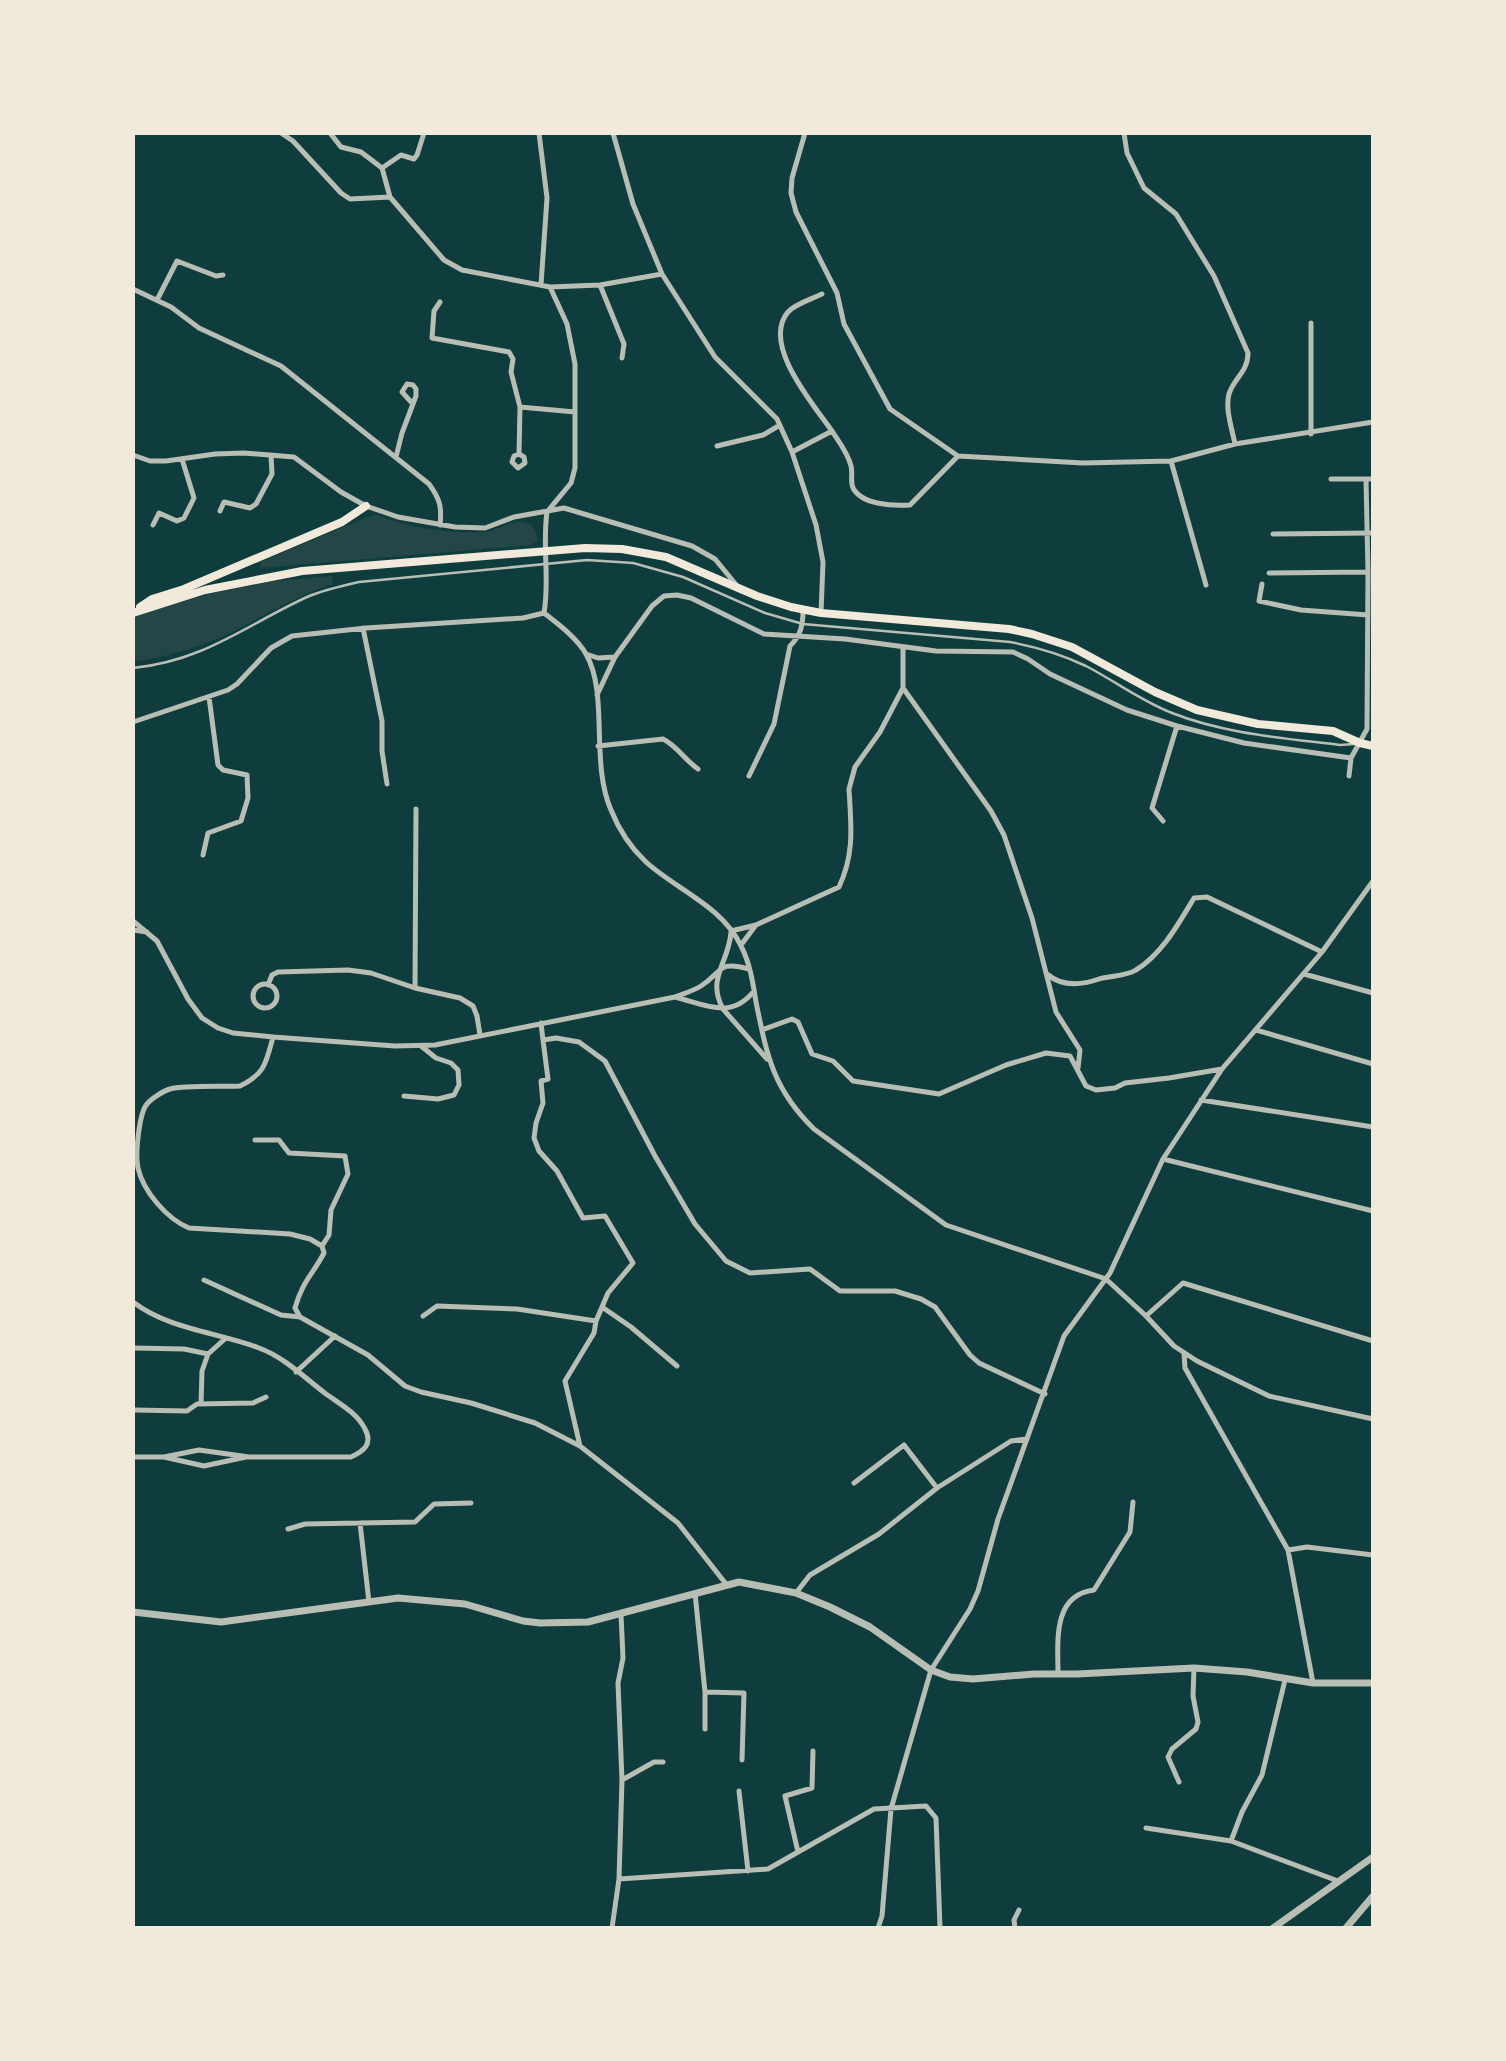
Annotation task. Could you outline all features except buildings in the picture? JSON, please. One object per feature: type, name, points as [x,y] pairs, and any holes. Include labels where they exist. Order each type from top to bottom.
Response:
[{"type":"main road","points":[[133,612],[152,599],[184,589],[342,522],[366,506]]},
{"type":"main road","points":[[133,612],[205,590],[302,571],[585,548],[622,549],[666,557],[766,599],[821,614],[1009,629],[1032,634],[1072,647],[1155,692],[1187,706],[1258,724],[1334,731],[1373,746]]},
{"type":"street","points":[[281,133],[293,141],[341,193],[350,199],[390,197]]},
{"type":"street","points":[[330,133],[341,147],[361,152],[382,168],[390,197],[444,260],[462,270],[550,287],[600,285],[662,274]]},
{"type":"street","points":[[382,168],[401,155],[414,159],[424,133]]},
{"type":"street","points":[[540,133],[547,198],[541,285]]},
{"type":"street","points":[[613,133],[633,204],[662,274],[715,357],[777,419],[792,452],[816,525],[823,562],[821,614]]},
{"type":"street","points":[[805,133],[792,178],[791,193],[796,212],[837,293],[844,324],[890,409],[958,456],[1083,463],[1171,461],[1236,444],[1373,422]]},
{"type":"street","points":[[1124,133],[1127,153],[1144,188],[1176,214],[1214,276],[1248,353],[1244,373],[1230,390],[1228,399],[1228,411],[1236,444]]},
{"type":"street","points":[[157,300],[177,261],[216,276],[223,275]]},
{"type":"street","points":[[600,285],[624,344],[622,358]]},
{"type":"street","points":[[544,613],[547,593],[547,512],[571,483],[575,468],[575,364],[567,324],[550,287]]},
{"type":"street","points":[[133,289],[171,307],[199,328],[281,366],[429,484],[439,498],[442,509],[440,525]]},
{"type":"street","points":[[822,294],[790,310],[780,324],[781,340],[787,362],[851,463],[854,489],[860,496],[873,501],[895,506],[910,505],[958,456]]},
{"type":"street","points":[[440,302],[434,311],[432,338],[510,353],[520,407],[519,454]]},
{"type":"street","points":[[1311,323],[1311,434]]},
{"type":"street","points":[[396,457],[413,404]]},
{"type":"street","points":[[520,407],[575,412]]},
{"type":"street","points":[[717,446],[763,435],[780,425]]},
{"type":"street","points":[[792,452],[832,431]]},
{"type":"street","points":[[133,455],[150,461],[215,454],[294,457],[341,492],[366,506],[398,517],[440,525],[485,528],[513,517],[564,508],[692,546],[715,559],[737,587]]},
{"type":"street","points":[[220,511],[224,502],[250,508],[256,504],[272,474],[271,455]]},
{"type":"street","points":[[153,525],[159,513],[177,521],[184,518],[194,498],[182,459]]},
{"type":"street","points":[[1171,461],[1206,585]]},
{"type":"street","points":[[1331,479],[1373,479]]},
{"type":"street","points":[[1349,776],[1351,758],[1367,729],[1370,533],[1366,479]]},
{"type":"street","points":[[1273,534],[1370,533]]},
{"type":"street","points":[[1269,573],[1368,572]]},
{"type":"street","points":[[1262,584],[1259,601],[1301,610],[1368,615]]},
{"type":"street","points":[[597,695],[615,657],[652,606],[664,596],[677,595],[691,598],[764,634],[845,639],[936,652],[1013,652],[1050,674],[1127,710],[1177,726],[1244,743],[1351,758]]},
{"type":"street","points":[[748,776],[774,724],[790,646],[799,638],[803,610]]},
{"type":"street","points":[[133,722],[209,697],[237,684],[271,648],[292,636],[363,628],[523,618],[544,613]]},
{"type":"street","points":[[544,613],[586,654],[592,669],[597,695],[602,780],[609,807],[620,830],[647,862],[702,902],[741,945],[749,969],[769,1062],[781,1090],[814,1129],[891,1183],[935,1218],[962,1231],[1106,1279],[1184,1353],[1269,1396],[1373,1419]]},
{"type":"street","points":[[363,628],[382,721],[382,751],[387,784]]},
{"type":"street","points":[[731,931],[757,925],[839,887],[852,845],[850,780],[855,767],[880,732],[902,688],[903,648]]},
{"type":"street","points":[[586,654],[598,658],[615,657]]},
{"type":"street","points":[[902,688],[998,822],[1022,888],[1048,974],[1056,1012],[1080,1050],[1078,1068]]},
{"type":"street","points":[[203,855],[208,833],[241,821],[248,798],[247,775],[223,770],[218,765],[209,697]]},
{"type":"street","points":[[1163,821],[1152,808],[1177,726]]},
{"type":"street","points":[[598,746],[663,739],[698,769]]},
{"type":"street","points":[[415,988],[416,809]]},
{"type":"street","points":[[878,1928],[882,1916],[892,1807],[931,1670],[978,1591],[998,1519],[1064,1336],[1106,1279],[1163,1159],[1222,1069],[1322,952],[1373,881]]},
{"type":"street","points":[[1048,974],[1054,980],[1084,984],[1134,971],[1160,948],[1195,898],[1207,897],[1322,952]]},
{"type":"street","points":[[133,920],[157,941],[188,999],[202,1018],[233,1033],[272,1037],[421,1046],[675,997],[701,986],[721,967],[735,965],[749,969]]},
{"type":"street","points":[[741,945],[757,925]]},
{"type":"street","points":[[133,930],[147,932]]},
{"type":"street","points":[[731,931],[730,945],[716,979],[716,990],[723,1009],[769,1062]]},
{"type":"street","points":[[268,985],[272,975],[278,972],[348,970],[371,973],[415,988],[460,998],[473,1006],[480,1035]]},
{"type":"street","points":[[1304,974],[1373,993]]},
{"type":"street","points":[[261,985],[268,985],[276,992],[276,1000],[268,1007],[261,1007],[254,998],[255,990],[261,985]]},
{"type":"street","points":[[675,997],[723,1009],[741,1005],[754,991]]},
{"type":"street","points":[[762,1030],[792,1018],[798,1023],[813,1054],[833,1060],[853,1081],[939,1094],[1006,1065],[1046,1053],[1070,1056],[1087,1086],[1096,1090],[1115,1088],[1125,1083],[1222,1069]]},
{"type":"street","points":[[541,1023],[548,1079],[541,1081],[543,1103],[534,1138],[540,1151],[557,1171],[583,1218],[606,1216],[633,1263],[608,1293],[594,1333],[565,1381],[580,1446]]},
{"type":"street","points":[[1255,1030],[1373,1064]]},
{"type":"street","points":[[272,1037],[265,1067],[259,1076],[250,1082],[240,1086],[169,1089],[146,1105],[142,1114],[138,1169],[153,1197],[176,1222],[189,1228],[290,1234],[310,1239],[321,1246],[324,1253],[303,1283],[298,1296],[295,1308],[300,1317]]},
{"type":"street","points":[[543,1040],[556,1038],[579,1042],[605,1061],[655,1156],[695,1224],[719,1254],[735,1267],[759,1273],[810,1269],[840,1291],[895,1291],[921,1299],[935,1307],[970,1355],[979,1363],[1045,1394]]},
{"type":"street","points":[[404,1096],[438,1099],[454,1095],[459,1085],[458,1070],[421,1046]]},
{"type":"street","points":[[1201,1100],[1373,1127]]},
{"type":"street","points":[[255,1140],[279,1140],[289,1153],[345,1156],[348,1174],[331,1210],[329,1235],[321,1246]]},
{"type":"street","points":[[1163,1159],[1373,1211]]},
{"type":"street","points":[[204,1280],[281,1315],[300,1317],[368,1355],[405,1386],[536,1423],[580,1446],[678,1523],[726,1584]]},
{"type":"street","points":[[1146,1316],[1183,1283],[1373,1341]]},
{"type":"street","points":[[133,1302],[175,1325],[226,1338],[277,1356],[360,1419],[369,1441],[362,1452],[351,1457],[249,1457],[199,1450],[164,1457],[133,1457]]},
{"type":"street","points":[[423,1316],[437,1306],[517,1309],[596,1321]]},
{"type":"street","points":[[602,1307],[631,1327],[677,1366]]},
{"type":"street","points":[[296,1372],[335,1336]]},
{"type":"street","points":[[201,1404],[202,1370],[208,1354],[226,1338]]},
{"type":"street","points":[[133,1348],[184,1349],[208,1354]]},
{"type":"street","points":[[1184,1353],[1185,1368],[1288,1550],[1312,1684]]},
{"type":"street","points":[[133,1410],[187,1411],[201,1404],[253,1403],[266,1397]]},
{"type":"street","points":[[796,1593],[810,1575],[879,1534],[936,1488],[1010,1441],[1027,1439]]},
{"type":"street","points":[[854,1483],[904,1445],[936,1488]]},
{"type":"street","points":[[164,1457],[204,1466],[249,1457]]},
{"type":"street","points":[[1058,1674],[1058,1630],[1070,1599],[1080,1591],[1094,1590],[1130,1532],[1133,1502]]},
{"type":"street","points":[[288,1529],[305,1524],[415,1522],[434,1504],[471,1503]]},
{"type":"street","points":[[360,1523],[369,1602]]},
{"type":"street","points":[[1288,1550],[1307,1547],[1373,1555]]},
{"type":"street","points":[[133,1612],[220,1622],[398,1598],[443,1600],[540,1623],[588,1622],[740,1581],[796,1593],[870,1627],[931,1670],[950,1678],[1194,1668],[1247,1672],[1312,1684],[1373,1684]]},
{"type":"street","points":[[695,1592],[705,1692],[705,1729]]},
{"type":"street","points":[[612,1928],[619,1879],[622,1780],[618,1683],[623,1658],[621,1614]]},
{"type":"street","points":[[1179,1782],[1168,1757],[1172,1749],[1196,1729],[1198,1722],[1193,1696],[1194,1668]]},
{"type":"street","points":[[1231,1841],[1237,1822],[1262,1775],[1285,1680]]},
{"type":"street","points":[[705,1692],[744,1693],[742,1760]]},
{"type":"street","points":[[798,1852],[785,1796],[812,1788],[813,1751]]},
{"type":"street","points":[[622,1780],[654,1762],[663,1762]]},
{"type":"street","points":[[738,1791],[748,1871]]},
{"type":"street","points":[[619,1879],[768,1869],[874,1809],[926,1806],[936,1818],[940,1928]]},
{"type":"street","points":[[1146,1828],[1231,1841],[1338,1881]]},
{"type":"street","points":[[1273,1928],[1373,1857]]},
{"type":"street","points":[[1346,1928],[1373,1896]]},
{"type":"street","points":[[1015,1928],[1014,1920],[1019,1910]]},
{"type":"lane","points":[[133,668],[181,659],[214,647],[308,597],[333,588],[359,582],[587,560],[632,564],[683,577],[765,613],[803,624],[1035,646],[1088,667],[1154,705],[1190,720],[1258,735],[1340,745],[1360,743]]},
{"type":"shaded area","points":[[376,515],[416,527],[457,532],[484,532],[522,522],[532,526],[538,541],[530,545],[261,568],[260,562]]},
{"type":"shaded area","points":[[332,576],[333,584],[297,598],[214,640],[175,653],[133,662],[133,617],[209,594],[266,582]]}]
